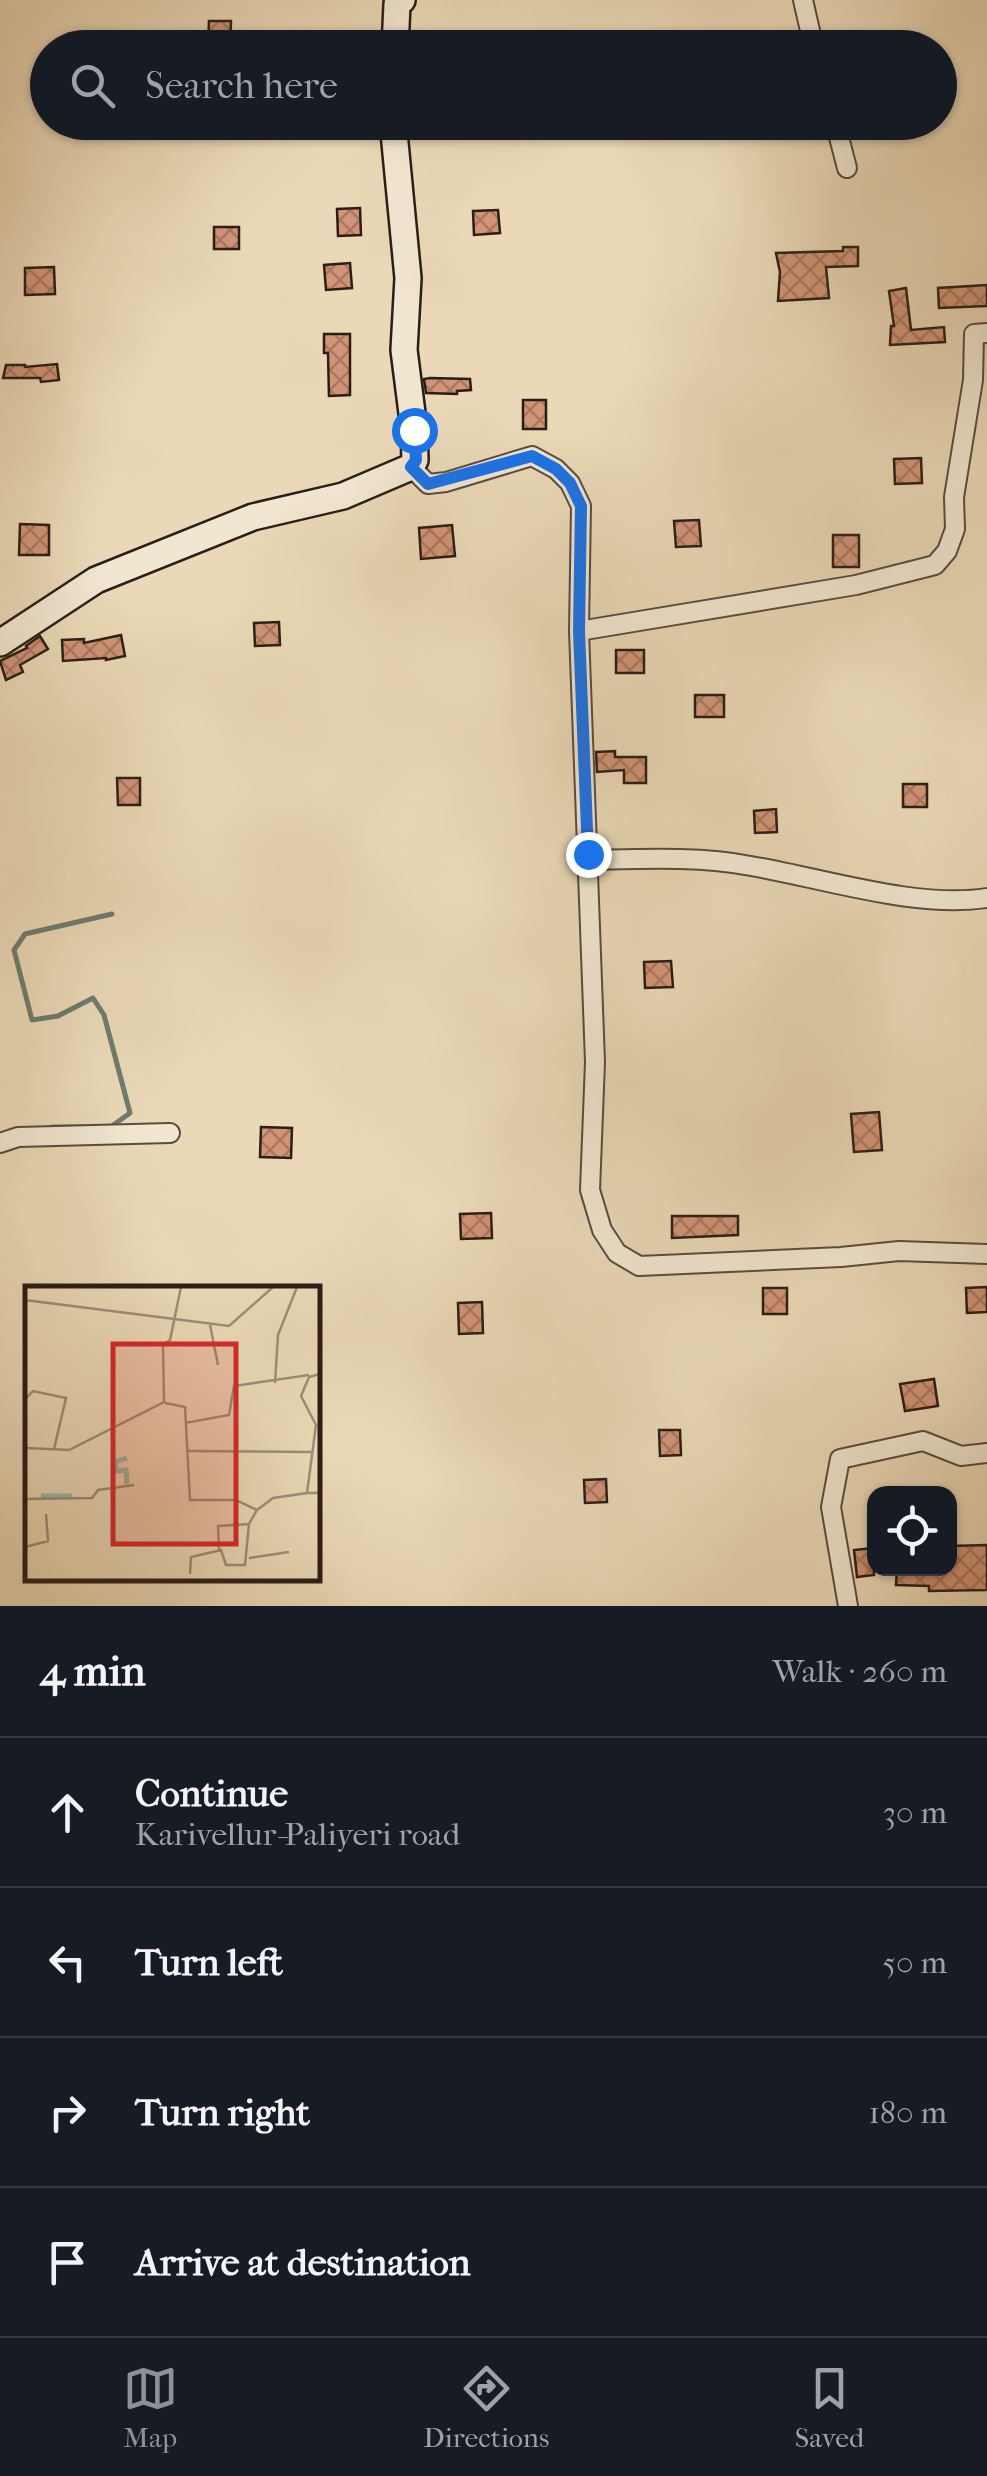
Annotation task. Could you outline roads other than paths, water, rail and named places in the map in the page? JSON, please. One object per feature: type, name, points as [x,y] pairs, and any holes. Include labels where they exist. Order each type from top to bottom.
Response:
[{"type":"main road","points":[[396,30],[397,4],[402,0]]},
{"type":"main road","points":[[0,643],[96,580],[253,517],[343,496],[411,467],[416,460],[404,350],[408,278],[395,140]]},
{"type":"street","points":[[802,0],[810,30]]},
{"type":"street","points":[[839,140],[847,168]]},
{"type":"street","points":[[579,631],[856,584],[935,565],[948,551],[955,529],[954,497],[973,380],[974,334],[987,333]]},
{"type":"street","points":[[411,467],[428,484],[532,456],[556,469],[570,483],[581,506],[579,631],[594,1062],[590,1190],[602,1230],[617,1253],[639,1266],[677,1267],[900,1251],[987,1254]]},
{"type":"street","points":[[589,860],[746,864],[924,899],[987,898]]},
{"type":"street","points":[[0,1143],[18,1138],[170,1133]]},
{"type":"street","points":[[848,1606],[832,1508],[840,1459],[923,1441],[961,1456],[987,1453]]},
{"type":"waterway","points":[[112,914],[25,934],[14,950],[32,1020],[58,1016],[93,998],[104,1015],[130,1113],[112,1126]]},
{"type":"waterway","points":[[52,1127],[86,1127]]}]
